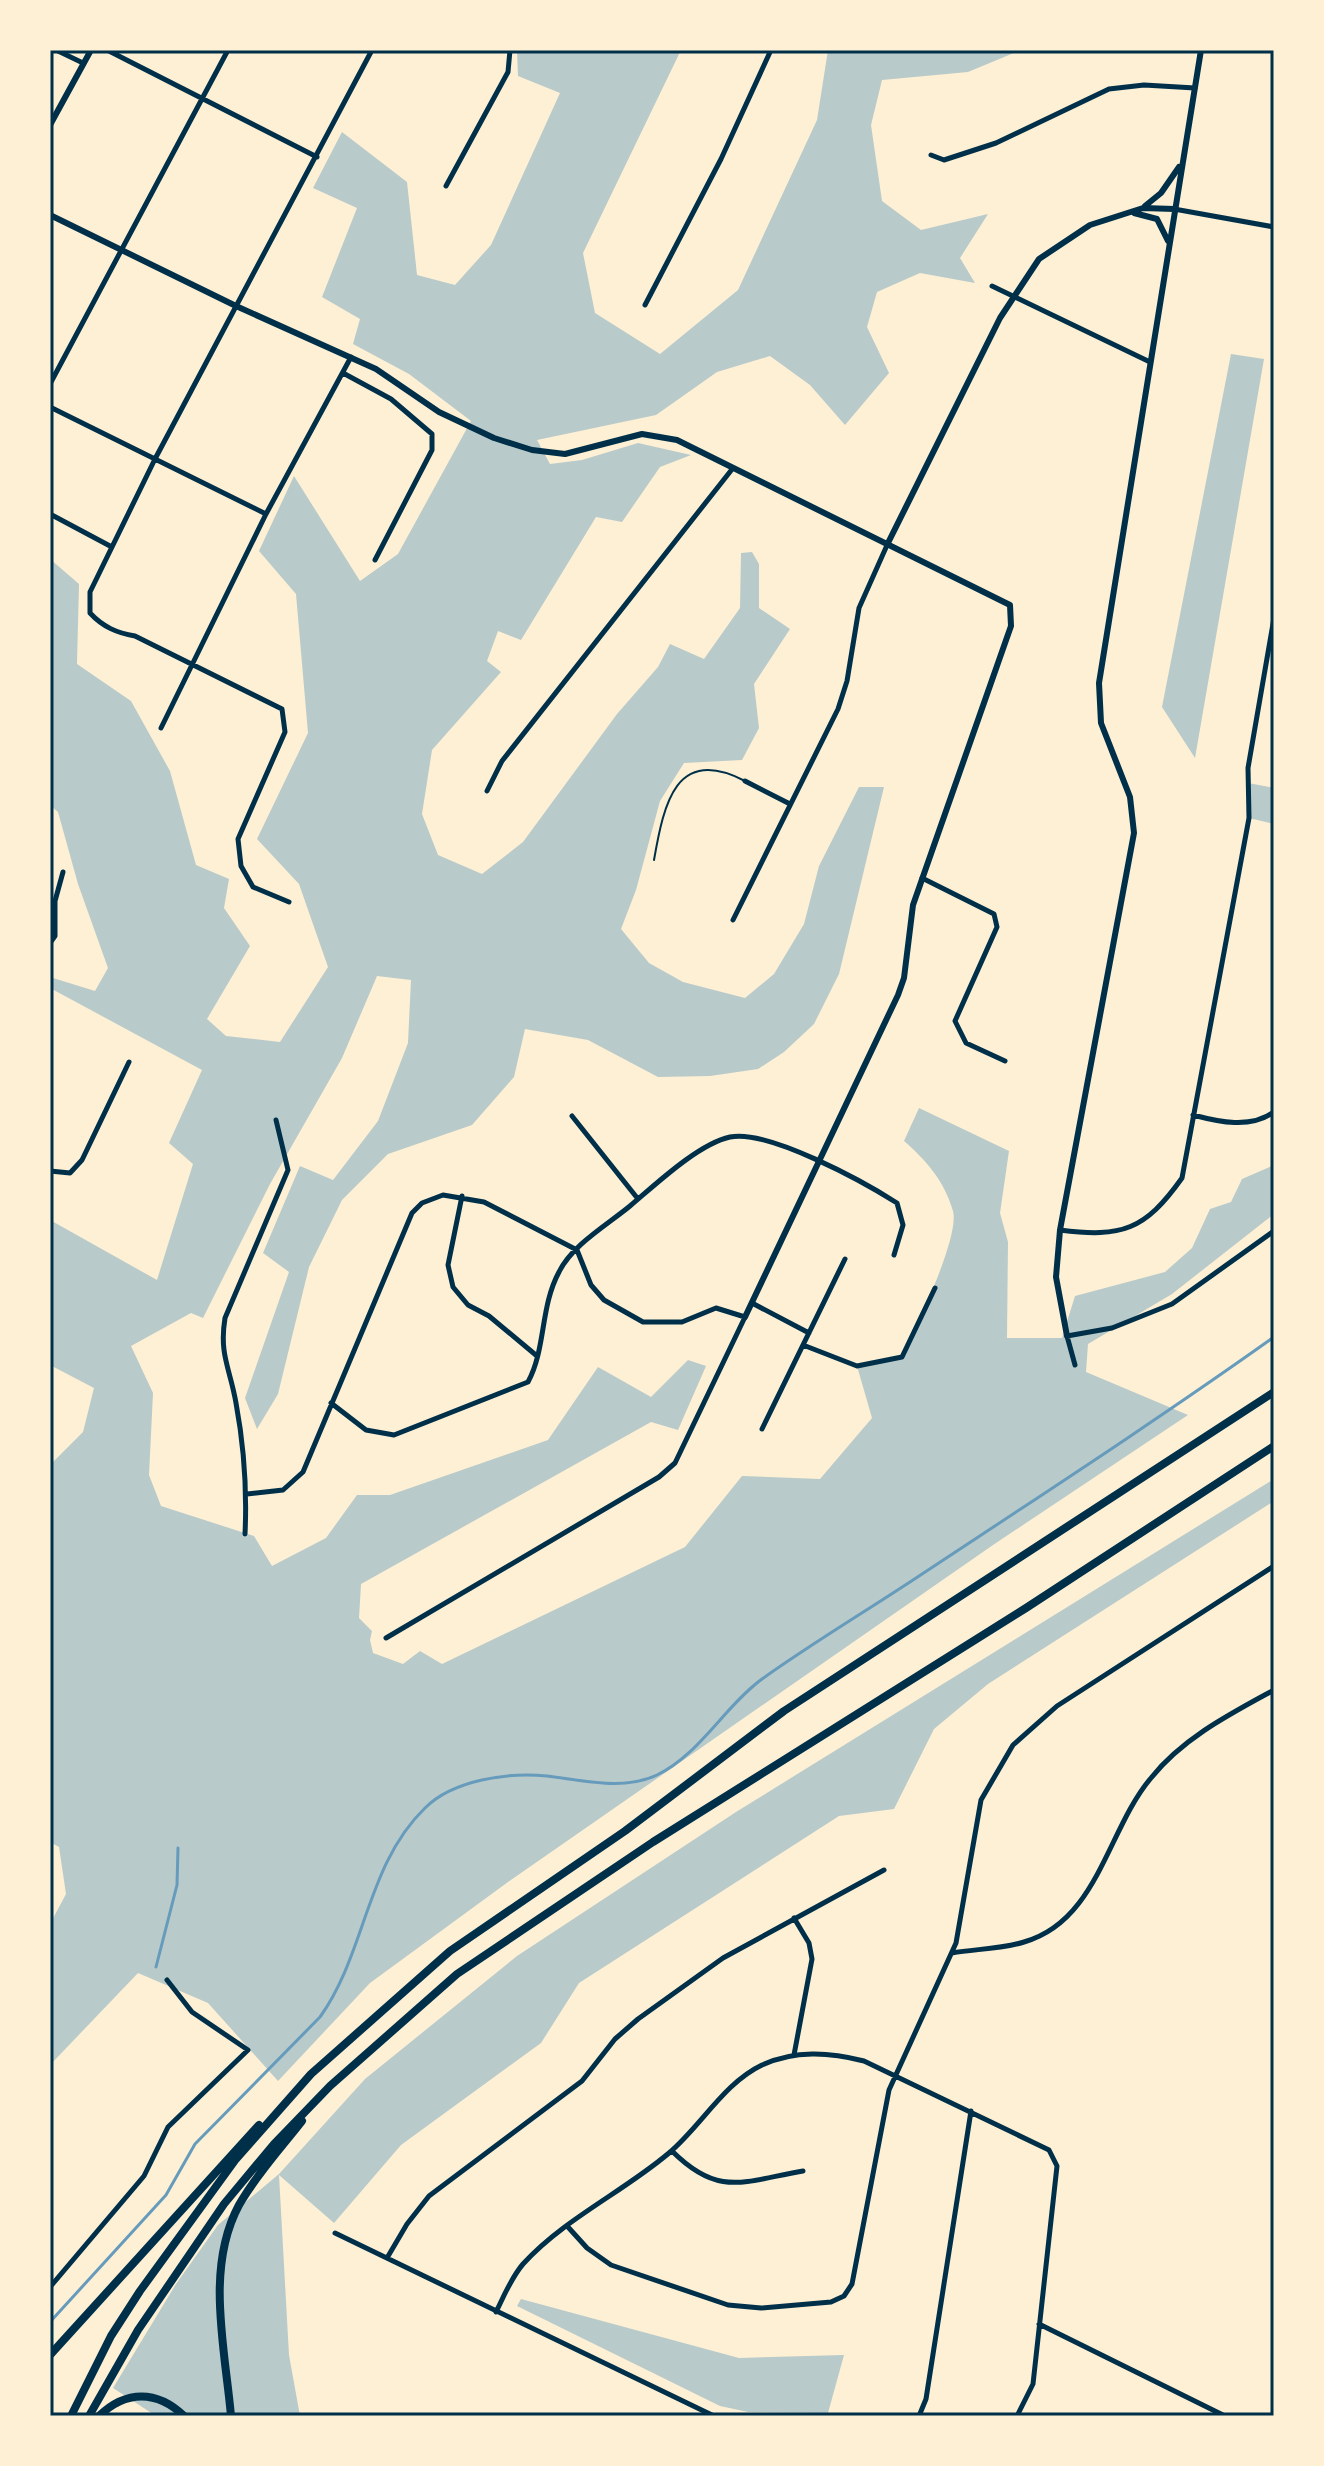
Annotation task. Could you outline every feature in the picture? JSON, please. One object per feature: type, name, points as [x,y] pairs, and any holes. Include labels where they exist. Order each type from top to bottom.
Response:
[{"type":"highway","points":[[50,2355],[231,2151],[311,2074],[450,1951],[625,1831],[784,1711],[1274,1392]]},
{"type":"highway","points":[[89,2416],[155,2304],[224,2204],[274,2144],[330,2086],[457,1974],[653,1842],[1026,1608],[1274,1446]]},
{"type":"highway","points":[[71,2416],[111,2336],[178,2234],[236,2159],[311,2074]]},
{"type":"highway","points":[[231,2416],[220,2307],[222,2260],[239,2206],[330,2086]]},
{"type":"highway","points":[[99,2416],[113,2403],[127,2396],[142,2395],[171,2404],[184,2416]]},
{"type":"street","points":[[56,50],[83,63]]},
{"type":"street","points":[[50,125],[91,50]]},
{"type":"street","points":[[107,50],[317,157]]},
{"type":"street","points":[[50,384],[228,50]]},
{"type":"street","points":[[289,902],[253,887],[241,866],[238,839],[285,732],[282,709],[135,636],[118,633],[90,613],[90,592],[155,459],[372,50]]},
{"type":"street","points":[[645,305],[721,159],[771,50]]},
{"type":"street","points":[[1075,1365],[1056,1277],[1060,1230],[1134,833],[1130,797],[1101,723],[1099,683],[1201,50]]},
{"type":"street","points":[[446,186],[508,72],[507,51]]},
{"type":"street","points":[[931,155],[944,160],[996,143],[1109,89],[1144,85],[1195,88]]},
{"type":"street","points":[[1143,208],[1172,181],[1183,160]]},
{"type":"street","points":[[733,920],[838,709],[847,681],[859,608],[888,543],[1013,296],[1039,259],[1057,244],[1090,225],[1143,208],[1174,209],[1274,227]]},
{"type":"street","points":[[1126,213],[1157,219],[1169,243]]},
{"type":"street","points":[[50,215],[236,306],[376,369],[465,425],[532,450],[565,454],[642,434],[677,440],[1001,597],[1010,605],[1011,626],[913,905],[904,978],[898,995],[675,1463],[659,1477],[386,1638]]},
{"type":"street","points":[[992,286],[1150,362]]},
{"type":"street","points":[[161,728],[266,514],[351,357]]},
{"type":"street","points":[[343,373],[391,399],[432,434],[432,450],[375,560]]},
{"type":"street","points":[[50,407],[266,514]]},
{"type":"street","points":[[487,791],[502,761],[734,466]]},
{"type":"street","points":[[50,514],[110,546]]},
{"type":"street","points":[[1060,1230],[1105,1234],[1123,1231],[1153,1213],[1182,1178],[1249,818],[1248,768],[1274,618]]},
{"type":"street","points":[[745,781],[790,804]]},
{"type":"street","points":[[50,943],[55,936],[55,901],[63,872]]},
{"type":"street","points":[[922,878],[994,914],[997,927],[955,1021],[966,1043],[1005,1061]]},
{"type":"street","points":[[50,1171],[70,1173],[82,1160],[129,1062]]},
{"type":"street","points":[[1193,1115],[1238,1123],[1265,1118],[1274,1112]]},
{"type":"street","points":[[572,1116],[638,1199]]},
{"type":"street","points":[[245,1534],[247,1494],[236,1402],[220,1344],[225,1318],[288,1170],[276,1120]]},
{"type":"street","points":[[331,1403],[366,1430],[381,1435],[409,1432],[528,1382],[537,1356],[549,1294],[560,1269],[577,1250],[638,1199],[700,1152],[728,1138],[766,1139],[897,1203],[903,1225],[894,1255]]},
{"type":"street","points":[[247,1494],[275,1492],[292,1483],[303,1472],[412,1213],[432,1198],[462,1196],[484,1202],[577,1250],[591,1285],[604,1300],[643,1322],[682,1322],[716,1308],[745,1317]]},
{"type":"street","points":[[462,1196],[448,1265],[453,1287],[468,1305],[489,1316],[537,1356]]},
{"type":"street","points":[[1067,1336],[1112,1328],[1172,1304],[1274,1231]]},
{"type":"street","points":[[762,1429],[845,1259]]},
{"type":"street","points":[[803,1345],[857,1366],[902,1357],[935,1288]]},
{"type":"street","points":[[752,1303],[809,1333]]},
{"type":"street","points":[[568,2227],[587,2248],[611,2265],[728,2305],[761,2308],[831,2302],[844,2296],[852,2284],[895,2075],[952,1953],[981,1800],[1013,1745],[1057,1706],[1274,1566]]},
{"type":"street","points":[[952,1953],[1024,1942],[1069,1916],[1086,1897],[1123,1821],[1162,1765],[1189,1741],[1274,1690]]},
{"type":"street","points":[[387,2258],[407,2224],[429,2196],[582,2081],[615,2039],[638,2019],[723,1958],[884,1870]]},
{"type":"street","points":[[794,1918],[809,1943],[812,1959],[794,2055]]},
{"type":"street","points":[[50,2287],[144,2176],[168,2127],[248,2050],[192,2012],[167,1980]]},
{"type":"street","points":[[496,2312],[522,2265],[568,2227],[672,2151],[740,2079],[762,2065],[794,2055],[842,2055],[895,2075],[1049,2150],[1057,2166],[1033,2384],[1017,2416]]},
{"type":"street","points":[[919,2416],[926,2399],[971,2111]]},
{"type":"street","points":[[672,2151],[693,2172],[727,2184],[803,2171]]},
{"type":"street","points":[[335,2233],[714,2416]]},
{"type":"street","points":[[1039,2324],[1225,2416]]},
{"type":"lane","points":[[654,860],[660,827],[683,777],[694,770],[708,768],[725,771],[745,781]]},
{"type":"shaded area","points":[[681,50],[583,253],[595,313],[660,354],[738,290],[817,120],[828,50],[1021,50],[968,72],[882,80],[871,125],[882,201],[921,230],[988,214],[960,258],[975,283],[920,273],[877,292],[867,327],[889,373],[845,425],[810,385],[770,356],[717,372],[656,415],[537,440],[550,464],[582,460],[638,443],[691,455],[660,467],[622,522],[596,517],[521,640],[498,631],[487,661],[501,672],[432,750],[422,814],[438,855],[482,874],[523,842],[617,714],[658,667],[670,644],[704,659],[740,608],[741,553],[752,552],[759,564],[759,608],[790,629],[754,684],[759,728],[742,760],[684,763],[660,801],[636,890],[621,929],[649,963],[683,982],[745,998],[774,974],[804,924],[819,866],[859,787],[884,787],[839,974],[814,1024],[784,1052],[758,1069],[710,1076],[658,1077],[588,1040],[525,1029],[514,1077],[472,1125],[388,1154],[342,1200],[309,1267],[278,1394],[257,1429],[245,1398],[289,1272],[263,1253],[300,1166],[333,1180],[378,1121],[408,1043],[411,980],[377,976],[342,1058],[270,1184],[203,1318],[191,1313],[131,1346],[153,1393],[149,1475],[161,1506],[254,1536],[272,1566],[326,1538],[357,1495],[390,1495],[548,1440],[598,1367],[651,1397],[688,1360],[706,1366],[678,1430],[651,1422],[361,1584],[359,1618],[372,1631],[370,1640],[373,1653],[403,1664],[420,1651],[442,1664],[685,1547],[742,1476],[820,1479],[872,1418],[857,1366],[902,1357],[935,1284],[950,1241],[953,1211],[945,1190],[927,1164],[904,1141],[919,1108],[1009,1151],[1000,1213],[1008,1242],[1007,1338],[1062,1338],[1075,1296],[1165,1272],[1192,1248],[1210,1209],[1231,1202],[1242,1179],[1274,1165],[1274,1214],[1172,1294],[1088,1344],[1086,1372],[1188,1415],[993,1545],[508,1882],[370,1983],[278,2081],[208,2003],[138,1973],[50,2065],[50,1924],[66,1894],[59,1847],[50,1842],[50,1465],[83,1432],[94,1388],[50,1365],[50,1220],[157,1280],[193,1164],[169,1143],[202,1070],[50,988],[53,978],[95,991],[108,968],[78,884],[58,812],[50,805],[50,559],[79,584],[77,664],[131,701],[170,771],[196,865],[229,879],[224,908],[250,946],[207,1019],[226,1036],[280,1042],[328,967],[299,884],[257,839],[308,733],[296,594],[259,551],[294,476],[360,581],[398,554],[471,421],[409,374],[353,344],[360,319],[322,297],[357,208],[313,188],[342,132],[407,182],[417,275],[455,285],[491,245],[560,93],[518,76],[517,51]]},
{"type":"shaded area","points":[[1231,354],[1264,359],[1195,758],[1162,707]]},
{"type":"shaded area","points":[[1248,783],[1274,788],[1274,824],[1249,818]]},
{"type":"shaded area","points":[[1274,1479],[1274,1501],[988,1684],[934,1729],[894,1809],[839,1816],[579,1983],[541,2043],[401,2145],[334,2223],[279,2175],[289,2355],[300,2416],[156,2416],[113,2388],[176,2284],[218,2225],[279,2174],[365,2079],[517,1956],[736,1812]]},
{"type":"shaded area","points":[[521,2299],[739,2358],[844,2355],[828,2413],[748,2412],[720,2406],[517,2306]]},
{"type":"waterway","points":[[50,2322],[166,2195],[195,2144],[320,2017],[348,1965],[390,1856],[405,1831],[437,1798],[482,1780],[515,1775],[617,1783],[657,1775],[686,1755],[762,1679],[1095,1460],[1274,1337]]},
{"type":"waterway","points":[[156,1967],[177,1885],[178,1848]]}]
